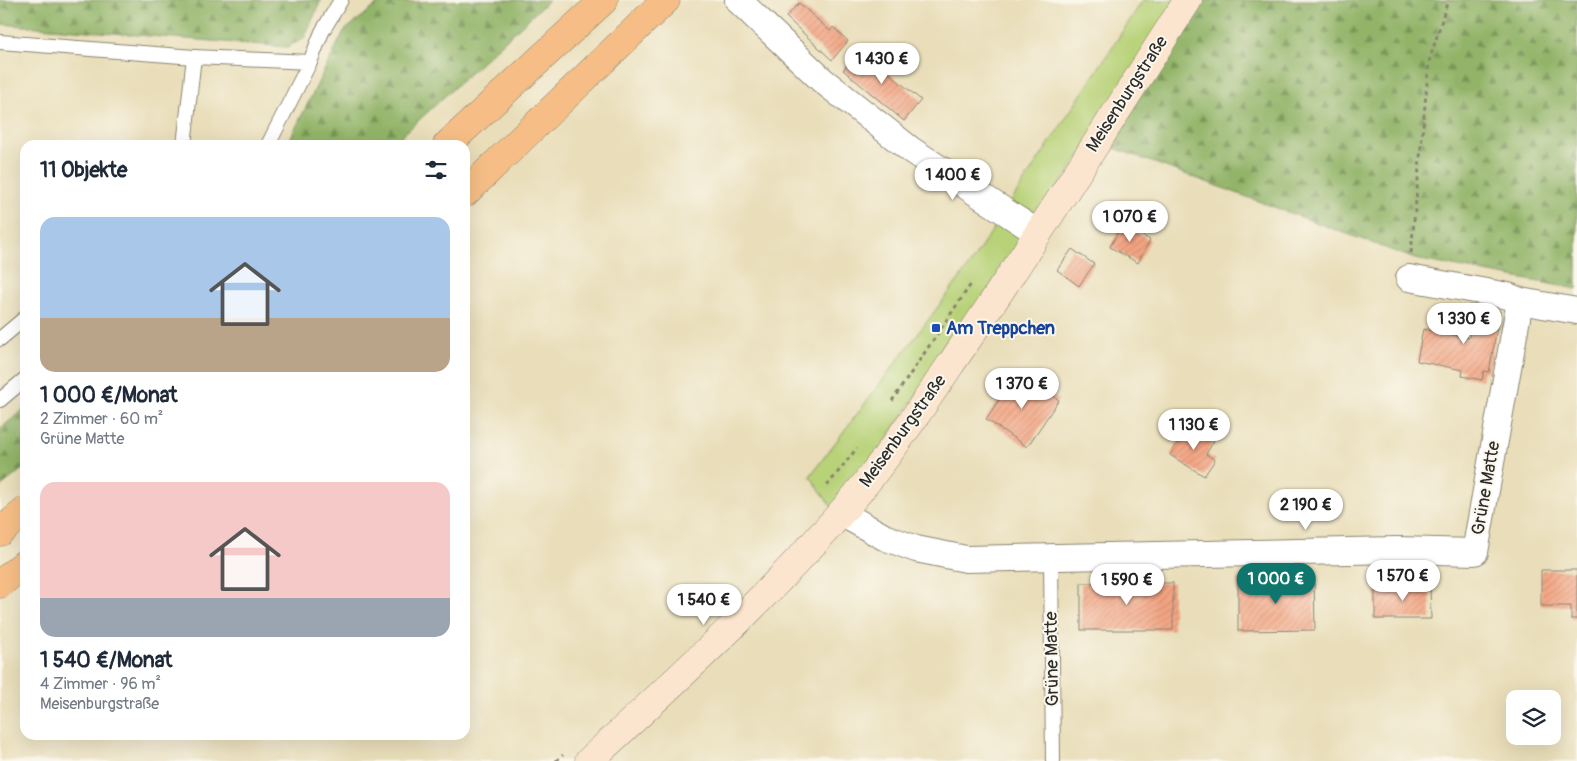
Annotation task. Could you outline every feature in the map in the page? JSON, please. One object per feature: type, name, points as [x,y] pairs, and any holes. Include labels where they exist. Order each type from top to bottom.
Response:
[{"type":"highway","points":[[452,140],[604,0]]},
{"type":"highway","points":[[470,188],[666,0]]},
{"type":"highway","points":[[0,532],[20,515]]},
{"type":"highway","points":[[0,584],[20,567]]},
{"type":"main road","name":"Meisenburgstraße","points":[[576,758],[719,641],[841,513],[926,400],[1038,234],[1188,0]]},
{"type":"street","points":[[738,0],[822,80],[910,150],[1038,234]]},
{"type":"street","points":[[1409,278],[1508,296],[1520,302],[1577,311]]},
{"type":"street","name":"Grüne Matte","points":[[841,513],[884,537],[916,549],[966,560],[1398,550],[1475,552],[1520,302]]},
{"type":"lane","points":[[271,140],[310,62],[322,32],[340,0]]},
{"type":"lane","points":[[0,42],[194,57],[310,62]]},
{"type":"lane","points":[[185,140],[194,57]]},
{"type":"lane","points":[[0,339],[20,322]]},
{"type":"lane","points":[[0,400],[20,383]]},
{"type":"lane","name":"Grüne Matte","points":[[1051,557],[1053,761]]},
{"type":"path","points":[[1409,278],[1428,62],[1448,0]]},
{"type":"path","points":[[888,408],[929,343],[973,281]]},
{"type":"path","points":[[824,489],[860,446]]},
{"type":"path","points":[[556,761],[576,758]]},
{"type":"green space","points":[[0,0],[321,0],[304,39],[287,47],[0,24]]},
{"type":"green space","points":[[549,0],[397,140],[290,140],[344,31],[379,3]]},
{"type":"green space","points":[[1143,0],[1186,0],[836,513],[810,476],[969,266]]},
{"type":"green space","points":[[1192,0],[1577,0],[1577,289],[1415,259],[1098,142]]},
{"type":"green space","points":[[20,412],[20,471],[0,487],[0,429]]},
{"type":"building","points":[[799,3],[830,31],[833,27],[848,41],[832,60],[786,17]]},
{"type":"building","points":[[860,49],[921,100],[904,121],[843,70]]},
{"type":"building","points":[[1122,224],[1150,240],[1138,263],[1110,247]]},
{"type":"building","points":[[1072,249],[1094,264],[1079,286],[1057,270]]},
{"type":"building","points":[[1469,305],[1500,311],[1489,372],[1484,371],[1482,380],[1462,376],[1463,370],[1417,361],[1423,329],[1469,338],[1473,321],[1467,319]]},
{"type":"building","points":[[1018,372],[1059,400],[1027,447],[986,419]]},
{"type":"building","points":[[1189,425],[1214,441],[1206,454],[1215,460],[1204,476],[1170,455]]},
{"type":"building","points":[[1541,570],[1577,570],[1577,619],[1571,619],[1571,606],[1541,606]]},
{"type":"building","points":[[1238,579],[1314,579],[1315,630],[1238,631]]},
{"type":"building","points":[[1081,583],[1173,583],[1173,630],[1081,630]]},
{"type":"building","points":[[1430,585],[1431,619],[1375,619],[1375,586]]},
{"type":"place","name":"Am Treppchen","points":[[936,328]]}]
